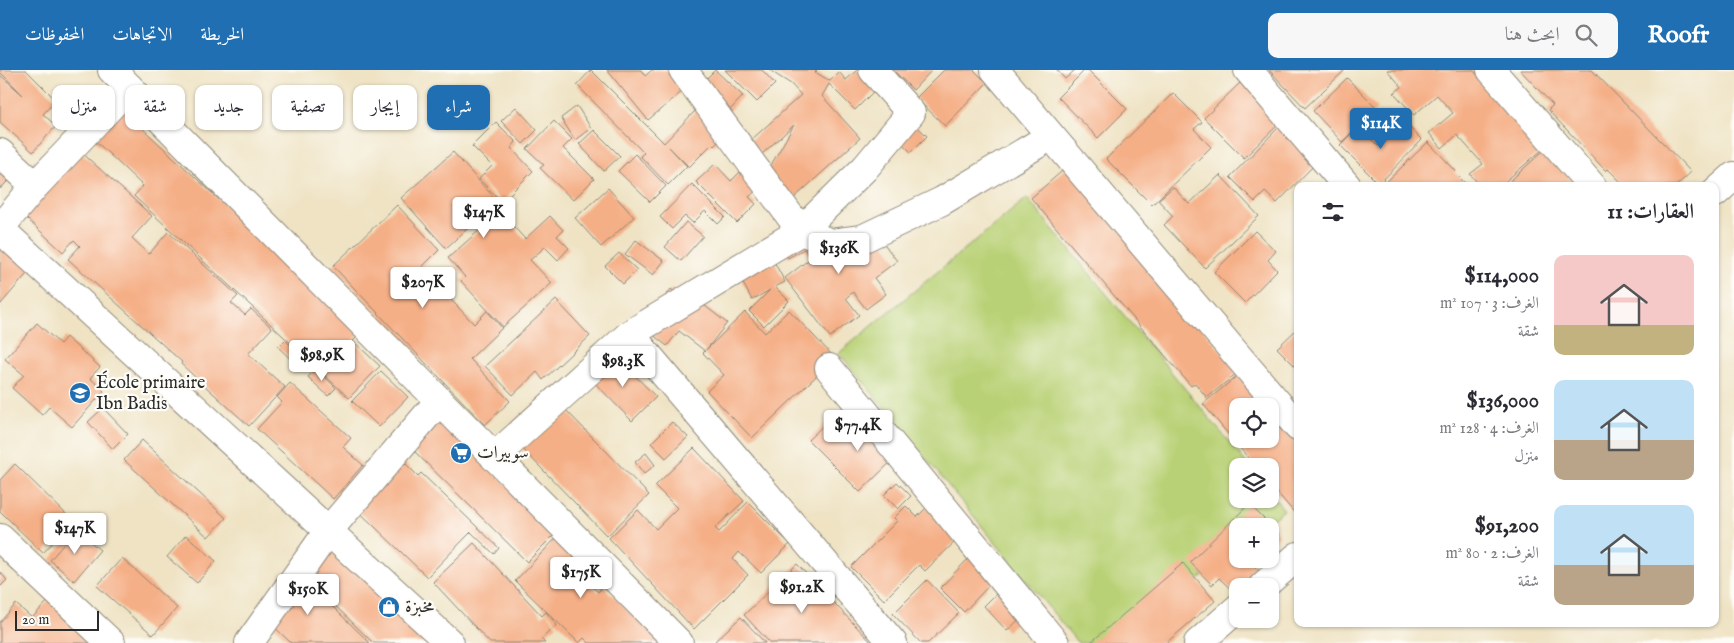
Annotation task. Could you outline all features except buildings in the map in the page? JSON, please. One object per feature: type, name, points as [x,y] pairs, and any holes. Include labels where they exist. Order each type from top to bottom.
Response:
[{"type":"street","points":[[683,70],[801,231],[830,243],[862,239],[942,201],[1051,136]]},
{"type":"street","points":[[494,457],[630,334],[801,231],[865,168],[911,113],[873,70]]},
{"type":"street","points":[[995,70],[1294,422]]},
{"type":"street","points":[[1248,70],[1344,182]]},
{"type":"street","points":[[1491,70],[1589,182]]},
{"type":"street","points":[[450,643],[0,229],[121,79],[678,643]]},
{"type":"street","points":[[0,153],[35,186]]},
{"type":"street","points":[[1719,189],[1734,176]]},
{"type":"street","points":[[630,334],[893,643]]},
{"type":"street","points":[[829,368],[1055,643]]},
{"type":"street","points":[[252,642],[329,530],[439,401]]},
{"type":"street","points":[[0,538],[111,643]]},
{"type":"street","points":[[1272,578],[1294,559]]},
{"type":"street","points":[[1198,643],[1229,616]]},
{"type":"green space","points":[[1027,198],[1229,442],[1229,448],[1234,448],[1242,458],[1229,458],[1229,508],[1279,508],[1279,504],[1284,510],[1274,518],[1229,518],[1229,555],[1122,643],[1078,643],[839,353]]},
{"type":"place","name":"École primaire Ibn Badis","points":[[80,393]]},
{"type":"place","name":"سوبيرات","points":[[461,453]]},
{"type":"place","name":"مخبزة","points":[[389,607]]}]
